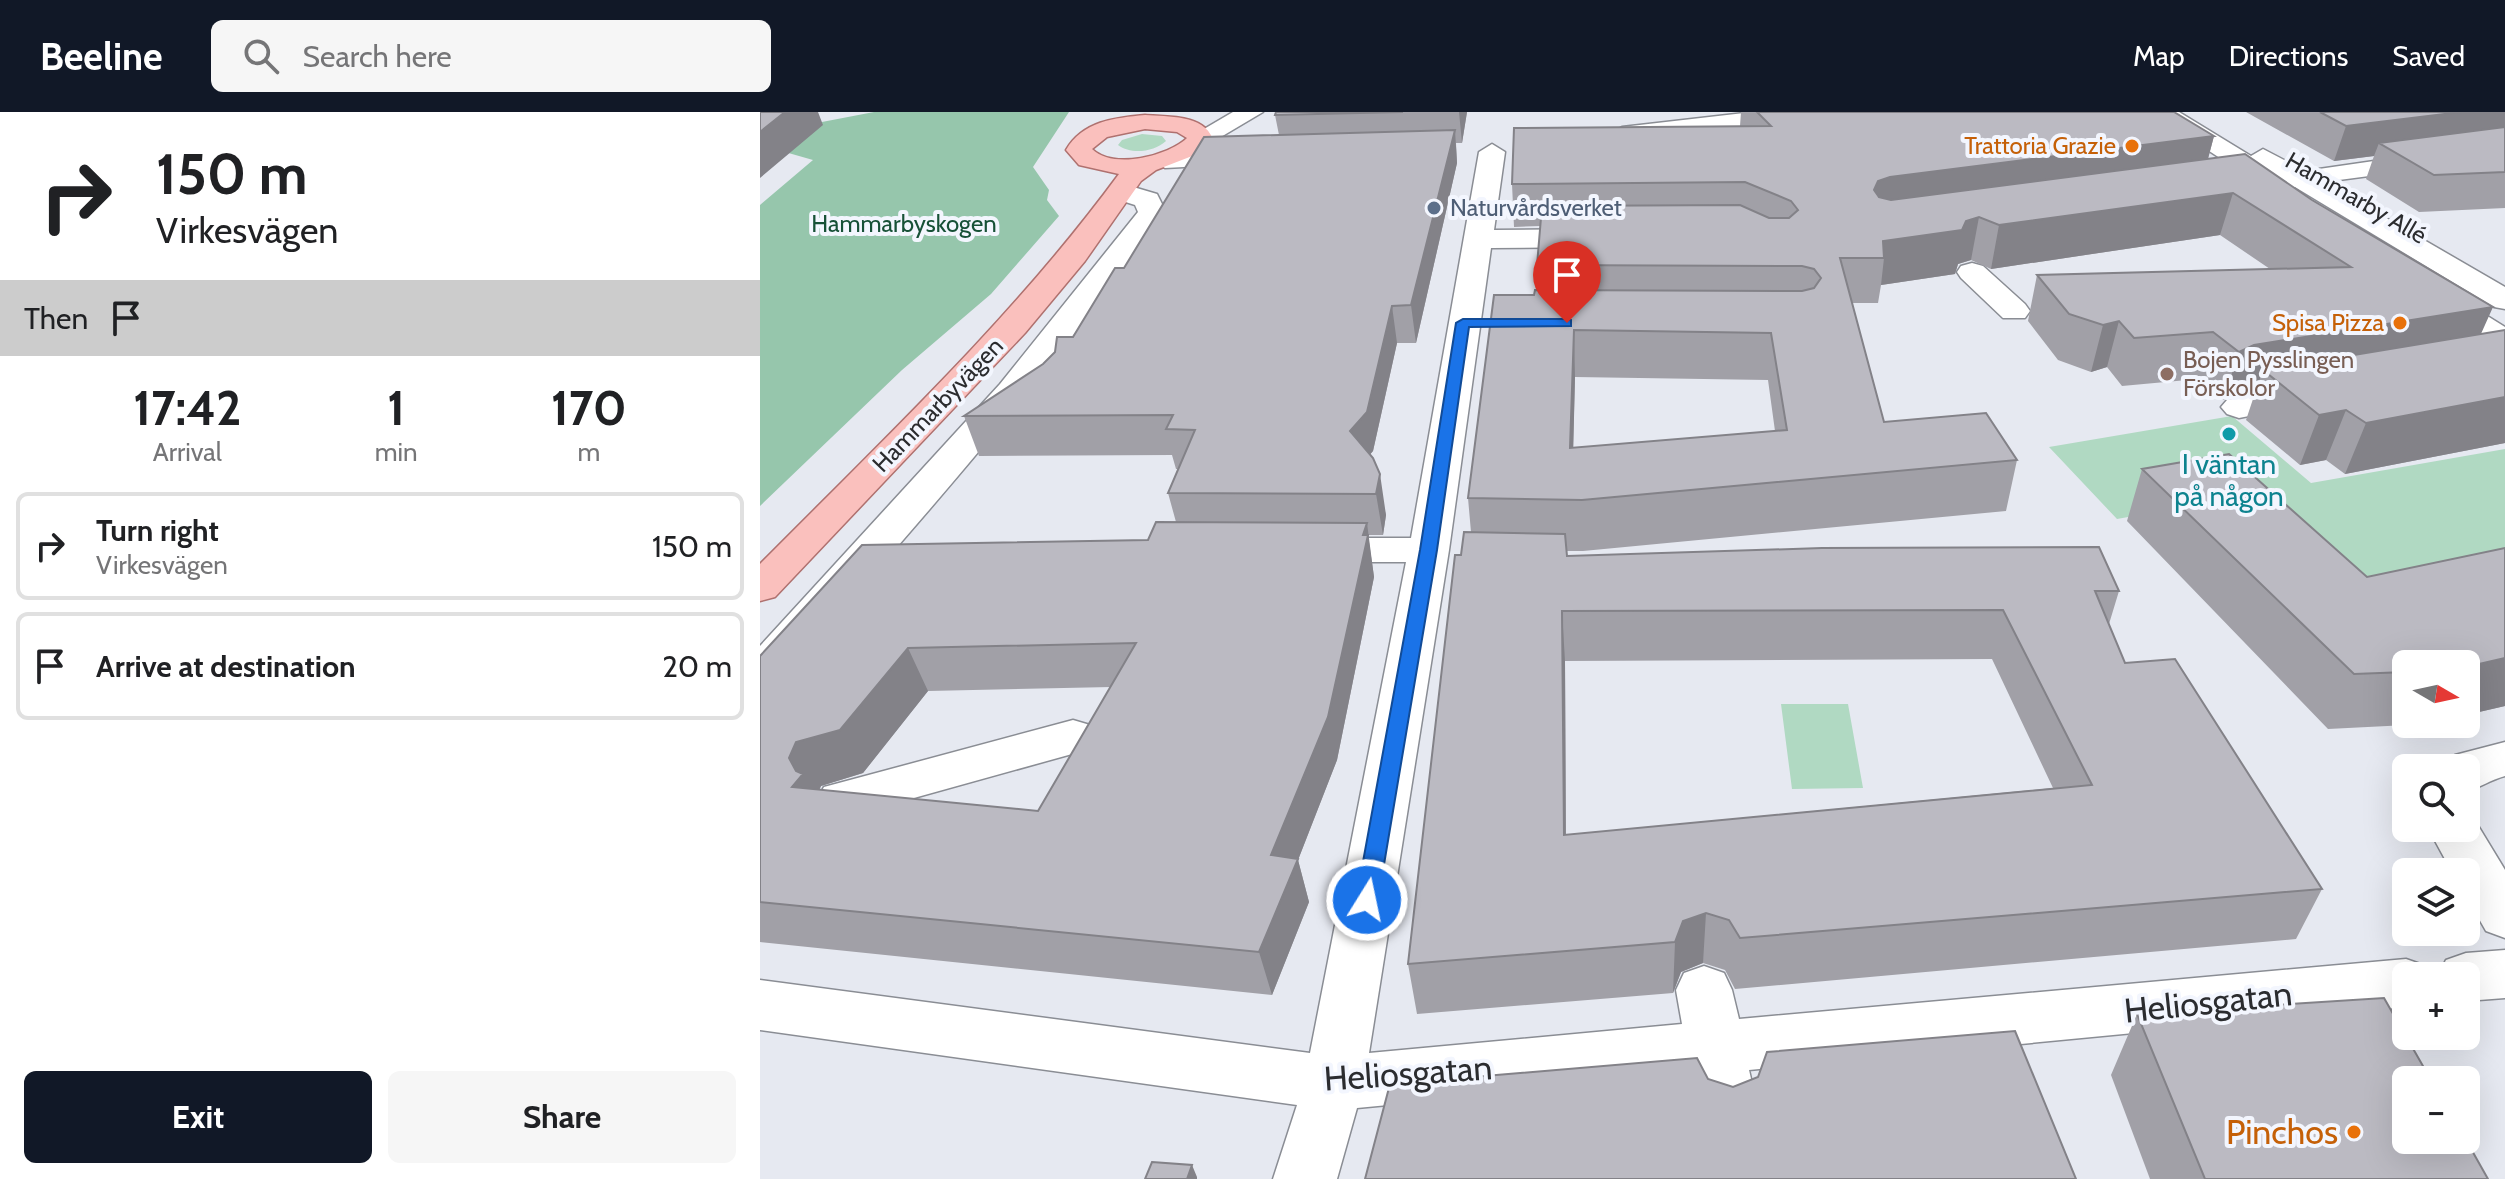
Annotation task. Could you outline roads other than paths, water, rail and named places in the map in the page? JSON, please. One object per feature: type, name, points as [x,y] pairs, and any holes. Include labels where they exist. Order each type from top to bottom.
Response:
[{"type":"main road","points":[[1113,202],[1096,200],[1090,160],[1082,156],[1081,143],[1137,112]]},
{"type":"main road","points":[[1114,127],[1145,122],[1186,128]]},
{"type":"main road","name":"Hammarbyvägen","points":[[1090,160],[1115,165],[1156,162],[1180,155],[1186,128]]},
{"type":"main road","name":"Hammarbyvägen","points":[[760,588],[1014,326],[1075,255],[1132,175],[1156,162]]},
{"type":"street","points":[[1186,128],[1229,112]]},
{"type":"street","points":[[1186,128],[1251,112]]},
{"type":"street","points":[[1597,138],[1748,116],[1818,112]]},
{"type":"street","name":"Hammarby Allé","points":[[2135,112],[2236,183],[2302,215]]},
{"type":"street","points":[[2162,112],[2505,321]]},
{"type":"street","points":[[2183,112],[2505,300]]},
{"type":"street","name":"Hammarby Allé","points":[[2207,112],[2505,284]]},
{"type":"street","points":[[1156,162],[1275,156],[1186,128]]},
{"type":"street","points":[[2315,175],[2505,150]]},
{"type":"street","points":[[1305,1179],[1334,1083],[1428,557],[1477,323],[1477,239],[1492,151]]},
{"type":"street","points":[[760,673],[862,563],[1036,364],[1102,282],[1152,212],[1147,200],[1113,202]]},
{"type":"street","points":[[1477,239],[1634,237]]},
{"type":"street","points":[[1972,272],[2014,311]]},
{"type":"street","name":"Hammarby Allé","points":[[2410,282],[2505,341]]},
{"type":"street","points":[[2239,407],[2343,389]]},
{"type":"street","points":[[1274,549],[1428,557],[1470,565]]},
{"type":"street","points":[[842,800],[1073,737]]},
{"type":"street","points":[[2480,765],[2505,759]]},
{"type":"street","points":[[2461,842],[2505,916]]},
{"type":"street","points":[[2480,976],[2505,974]]},
{"type":"street","name":"Heliosgatan","points":[[760,1005],[1334,1083],[2392,984]]},
{"type":"street","points":[[1704,990],[1727,1109]]},
{"type":"street","points":[[2011,1022],[2031,1079]]},
{"type":"place","name":"Trattoria Grazie","points":[[2132,146]]},
{"type":"place","name":"Naturvårdsverket","points":[[1434,208]]},
{"type":"place","name":"Spisa Pizza","points":[[2400,323]]},
{"type":"place","name":"Bojen Pysslingen Förskolor","points":[[2167,374]]},
{"type":"place","name":"I väntan på någon","points":[[2229,434]]},
{"type":"place","name":"Pinchos","points":[[2354,1132]]},
{"type":"park label","name":"Hammarbyskogen","points":[[904,224]]}]
